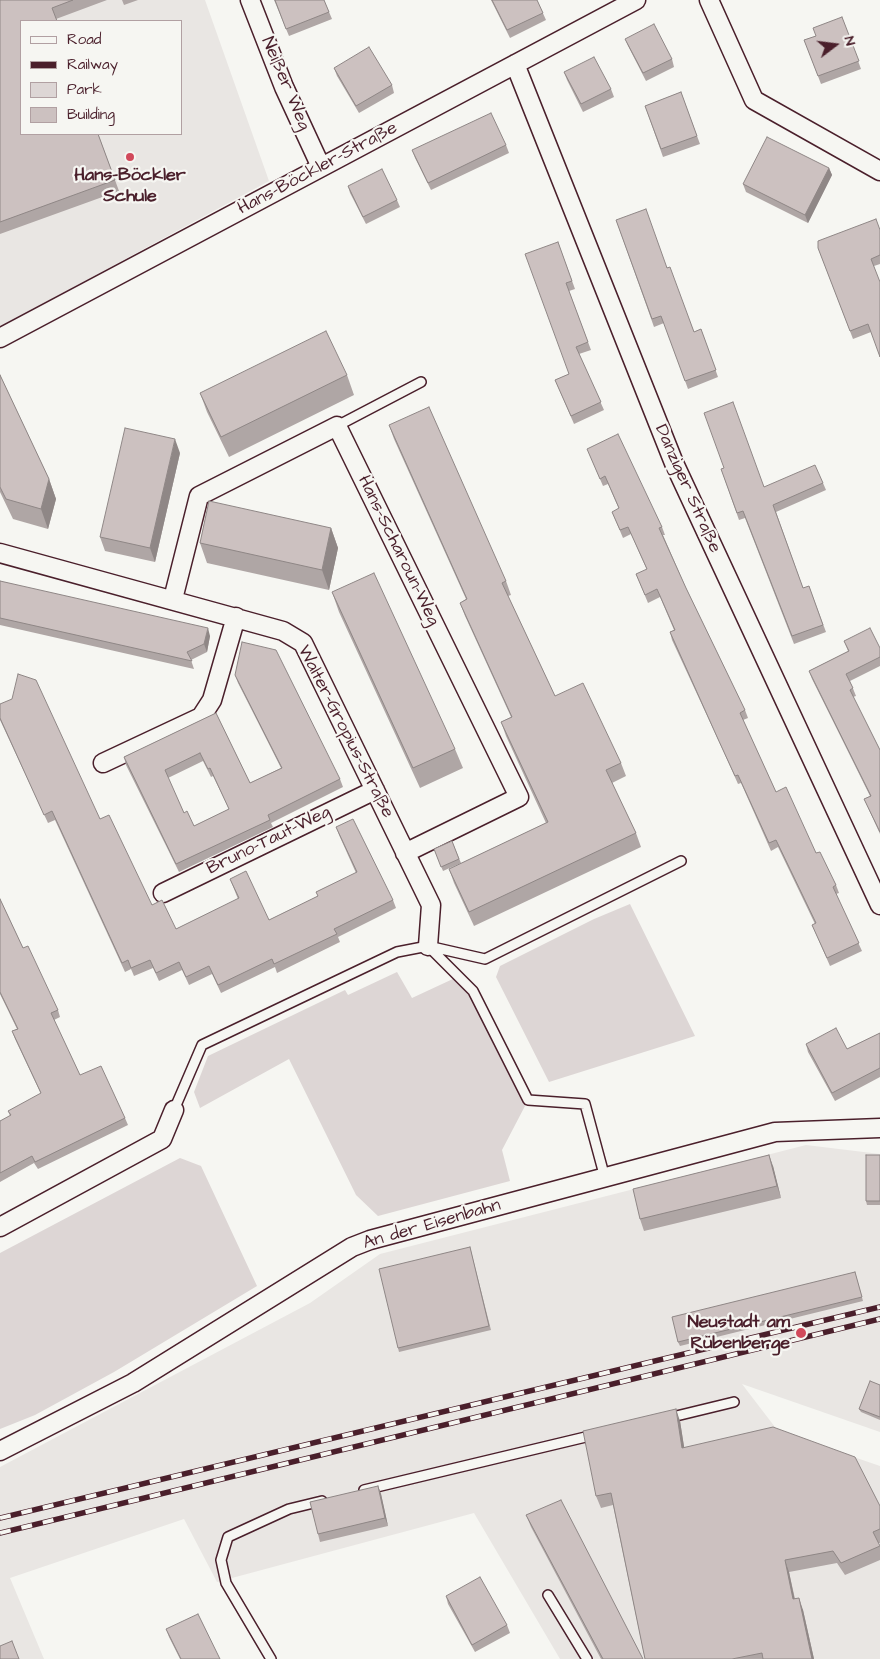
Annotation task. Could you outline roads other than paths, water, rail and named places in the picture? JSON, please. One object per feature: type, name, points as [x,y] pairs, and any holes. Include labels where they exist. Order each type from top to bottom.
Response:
[{"type":"street","name":"Neißer Weg","points":[[250,0],[284,87],[321,167]]},
{"type":"street","name":"Hans-Böckler-Straße","points":[[0,338],[636,0]]},
{"type":"street","points":[[709,0],[754,100],[880,171]]},
{"type":"street","name":"Danziger Straße","points":[[515,64],[674,463],[880,905]]},
{"type":"street","points":[[173,599],[199,496],[337,426]]},
{"type":"street","name":"Hans-Scharoun-Weg","points":[[337,426],[519,798],[405,853]]},
{"type":"street","name":"Walter-Gropius-Straße","points":[[0,553],[236,617],[283,631],[303,643],[431,905],[428,946]]},
{"type":"street","points":[[103,763],[201,717],[212,700],[236,617]]},
{"type":"street","name":"Bruno-Taut-Weg","points":[[163,893],[375,790]]},
{"type":"street","points":[[0,1227],[162,1140],[174,1110]]},
{"type":"street","name":"An der Eisenbahn","points":[[0,1451],[133,1383],[352,1247],[370,1240],[775,1132],[880,1128]]},
{"type":"lane","points":[[337,426],[422,382]]},
{"type":"lane","points":[[174,1110],[202,1045],[397,952],[428,946],[486,959],[681,861]]},
{"type":"lane","points":[[428,946],[473,991],[528,1100],[585,1104],[605,1178]]},
{"type":"lane","points":[[659,1420],[734,1402]]},
{"type":"lane","points":[[354,1492],[603,1433]]},
{"type":"lane","points":[[271,1659],[226,1583],[221,1560],[228,1537],[289,1509],[335,1497]]},
{"type":"lane","points":[[548,1596],[587,1659]]},
{"type":"railway","points":[[0,1518],[880,1307]]},
{"type":"railway","points":[[0,1533],[880,1319]]},
{"type":"place","name":"Hans-Böckler Schule","points":[[130,157]]},
{"type":"place","name":"Neustadt am Rübenberge","points":[[801,1333]]}]
